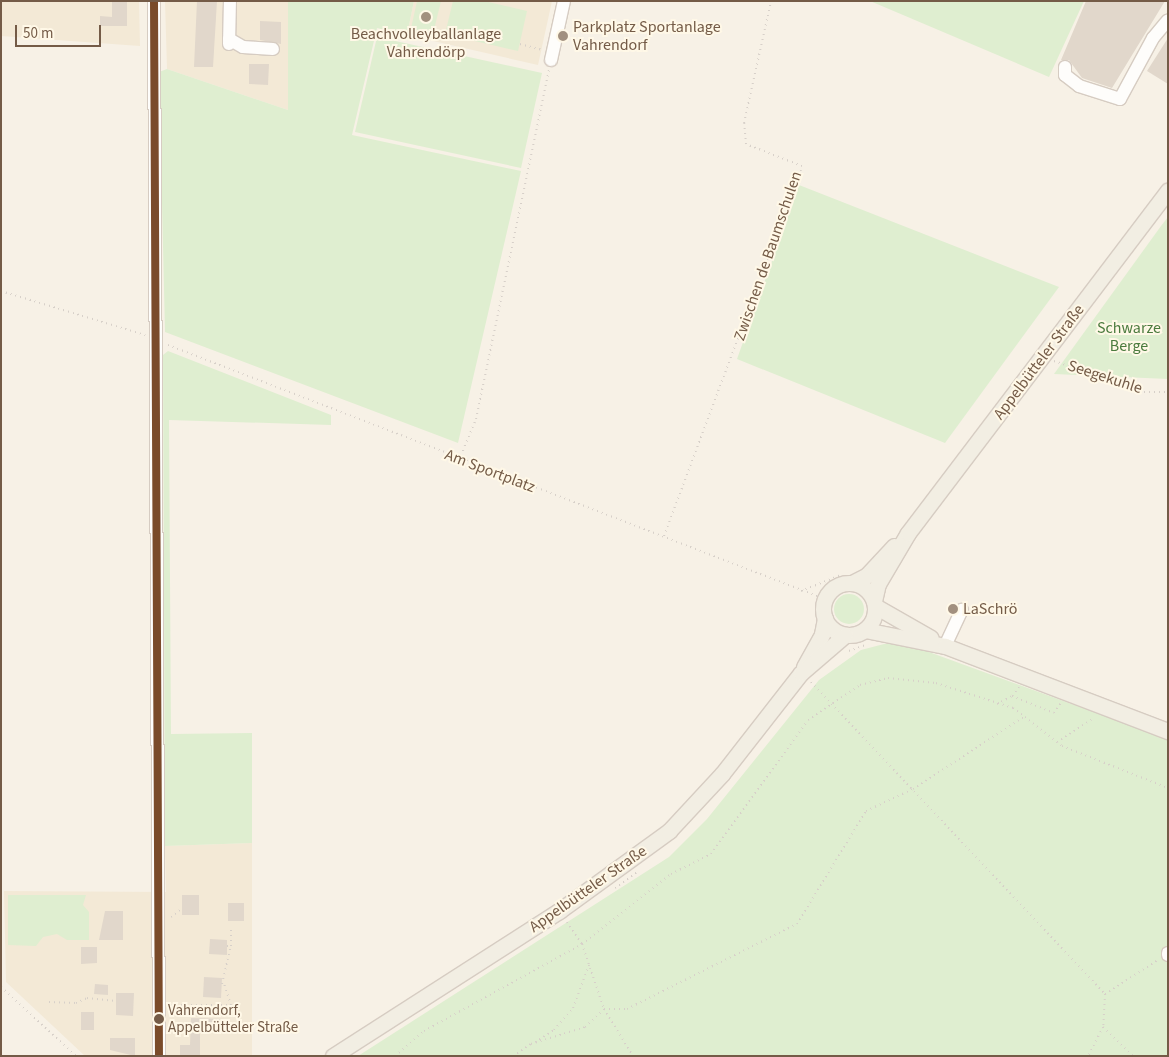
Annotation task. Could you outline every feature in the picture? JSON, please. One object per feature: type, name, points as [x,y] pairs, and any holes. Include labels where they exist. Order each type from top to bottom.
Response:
[{"type":"main road","name":"Appelbütteler Straße","points":[[847,579],[866,576],[908,533],[1168,190]]},
{"type":"main road","name":"Appelbütteler Straße","points":[[874,604],[878,584],[908,533]]},
{"type":"main road","points":[[945,646],[874,604],[865,588],[847,579],[825,599],[825,618],[831,628],[845,635],[866,630],[945,646],[1168,731]]},
{"type":"main road","points":[[866,630],[874,604]]},
{"type":"main road","name":"Appelbütteler Straße","points":[[806,678],[822,634],[825,618]]},
{"type":"main road","name":"Appelbütteler Straße","points":[[333,1056],[559,912],[644,852],[688,812],[845,635]]},
{"type":"street","points":[[154,1],[151,338],[159,1056]]},
{"type":"street","points":[[230,1],[229,42],[243,48],[272,49]]},
{"type":"street","points":[[552,56],[564,1]]},
{"type":"street","points":[[1065,67],[1065,75],[1079,86],[1120,100],[1153,38],[1168,20]]},
{"type":"street","points":[[945,646],[962,610]]},
{"type":"path","name":"Zwischen de Baumschulen","points":[[664,536],[802,166],[746,144],[744,123],[771,1]]},
{"type":"path","points":[[459,460],[476,419],[552,56],[520,44]]},
{"type":"path","name":"Am Sportplatz","points":[[1,291],[151,338],[459,460],[664,536],[825,599]]},
{"type":"path","name":"Seegekuhle","points":[[1043,357],[1144,392],[1168,392]]},
{"type":"path","points":[[801,591],[847,579]]},
{"type":"path","points":[[997,704],[1012,696],[1026,677]]},
{"type":"path","points":[[806,678],[833,701],[1105,994],[1103,1027],[1088,1056]]},
{"type":"path","points":[[395,1056],[424,1031],[582,944],[671,874],[711,854],[808,720],[860,684],[888,678],[936,683],[997,704],[1025,716],[1057,742],[1168,788]]},
{"type":"path","points":[[1012,696],[1054,713],[1068,693]]},
{"type":"path","points":[[1057,742],[1107,708]]},
{"type":"path","points":[[531,1044],[585,1027],[604,1009],[627,1009],[797,924],[866,811],[913,788],[1025,716]]},
{"type":"path","points":[[559,912],[582,944],[604,1009],[633,1056]]},
{"type":"path","points":[[159,1006],[231,1005],[223,984],[232,946],[231,929]]},
{"type":"path","points":[[227,946],[232,946]]},
{"type":"path","points":[[1105,994],[1167,954]]},
{"type":"path","points":[[513,1056],[554,1030],[573,1008],[589,965]]},
{"type":"path","points":[[1,987],[76,1056]]},
{"type":"path","points":[[50,1002],[76,1003],[88,998],[116,1001]]},
{"type":"path","points":[[1103,1027],[1133,1056]]},
{"type":"path","points":[[495,1056],[506,1056]]},
{"type":"shaded area","points":[[1,1],[139,1],[140,46],[1,36]]},
{"type":"shaded area","points":[[165,1],[288,1],[288,110],[167,69]]},
{"type":"shaded area","points":[[414,1],[552,1],[538,65],[407,35]]},
{"type":"shaded area","points":[[252,843],[252,1056],[85,1056],[6,982],[4,891],[166,892],[165,846]]},
{"type":"green space","points":[[288,1],[414,1],[407,35],[377,28],[352,135],[521,171],[458,443],[165,332],[159,72],[167,69],[288,110]]},
{"type":"green space","name":"Beachvolleyballanlage Vahrendörp","points":[[417,1],[441,1],[432,38],[410,33]]},
{"type":"green space","points":[[453,1],[484,1],[527,11],[518,51],[445,34]]},
{"type":"green space","points":[[870,1],[1084,1],[1049,77]]},
{"type":"green space","points":[[377,37],[542,73],[521,168],[355,132]]},
{"type":"green space","points":[[799,185],[1059,287],[945,443],[737,359]]},
{"type":"green space","name":"Schwarze Berge","points":[[1168,217],[1168,379],[1054,374],[1161,226]]},
{"type":"green space","points":[[168,351],[331,415],[331,425],[169,420],[171,734],[252,733],[252,843],[165,846],[163,355]]},
{"type":"green space","points":[[849,594],[860,598],[864,609],[860,620],[849,624],[838,620],[834,609],[838,598]]},
{"type":"green space","points":[[884,644],[907,644],[1168,739],[1168,1056],[358,1056],[669,857],[707,819],[819,680],[861,650]]},
{"type":"green space","points":[[8,895],[86,895],[83,905],[89,912],[89,940],[67,940],[57,934],[43,937],[36,946],[8,945]]},
{"type":"building","points":[[112,1],[127,1],[127,26],[100,26],[100,16],[112,17]]},
{"type":"building","points":[[197,1],[217,1],[213,67],[194,67]]},
{"type":"building","points":[[1086,1],[1165,1],[1112,88],[1082,78],[1069,60],[1061,60]]},
{"type":"building","points":[[260,21],[281,22],[281,44],[260,40]]},
{"type":"building","points":[[1168,38],[1168,84],[1147,71]]},
{"type":"building","points":[[249,64],[269,64],[268,85],[249,84]]},
{"type":"building","points":[[182,895],[199,895],[199,915],[182,915]]},
{"type":"building","points":[[228,903],[244,903],[244,921],[228,921]]},
{"type":"building","points":[[105,911],[123,911],[123,940],[99,940]]},
{"type":"building","points":[[210,939],[227,940],[227,955],[209,954]]},
{"type":"building","points":[[81,947],[97,947],[97,963],[81,964]]},
{"type":"building","points":[[204,977],[222,978],[221,998],[203,997]]},
{"type":"building","points":[[95,984],[108,985],[108,995],[94,994]]},
{"type":"building","points":[[116,993],[134,993],[133,1016],[116,1015]]},
{"type":"building","points":[[81,1012],[94,1012],[94,1030],[81,1030]]},
{"type":"building","points":[[191,1018],[229,1019],[228,1031],[200,1030],[200,1056],[180,1056],[180,1045],[190,1045]]},
{"type":"building","points":[[110,1038],[135,1038],[135,1056],[110,1050]]},
{"type":"transit line","points":[[154,1],[159,1056]]},
{"type":"place","name":"Beachvolleyballanlage Vahrendörp","points":[[426,17]]},
{"type":"place","name":"Parkplatz Sportanlage Vahrendorf","points":[[563,36]]},
{"type":"place","name":"LaSchrö","points":[[953,609]]},
{"type":"place","name":"Vahrendorf, Appelbütteler Straße","points":[[159,1019]]}]
